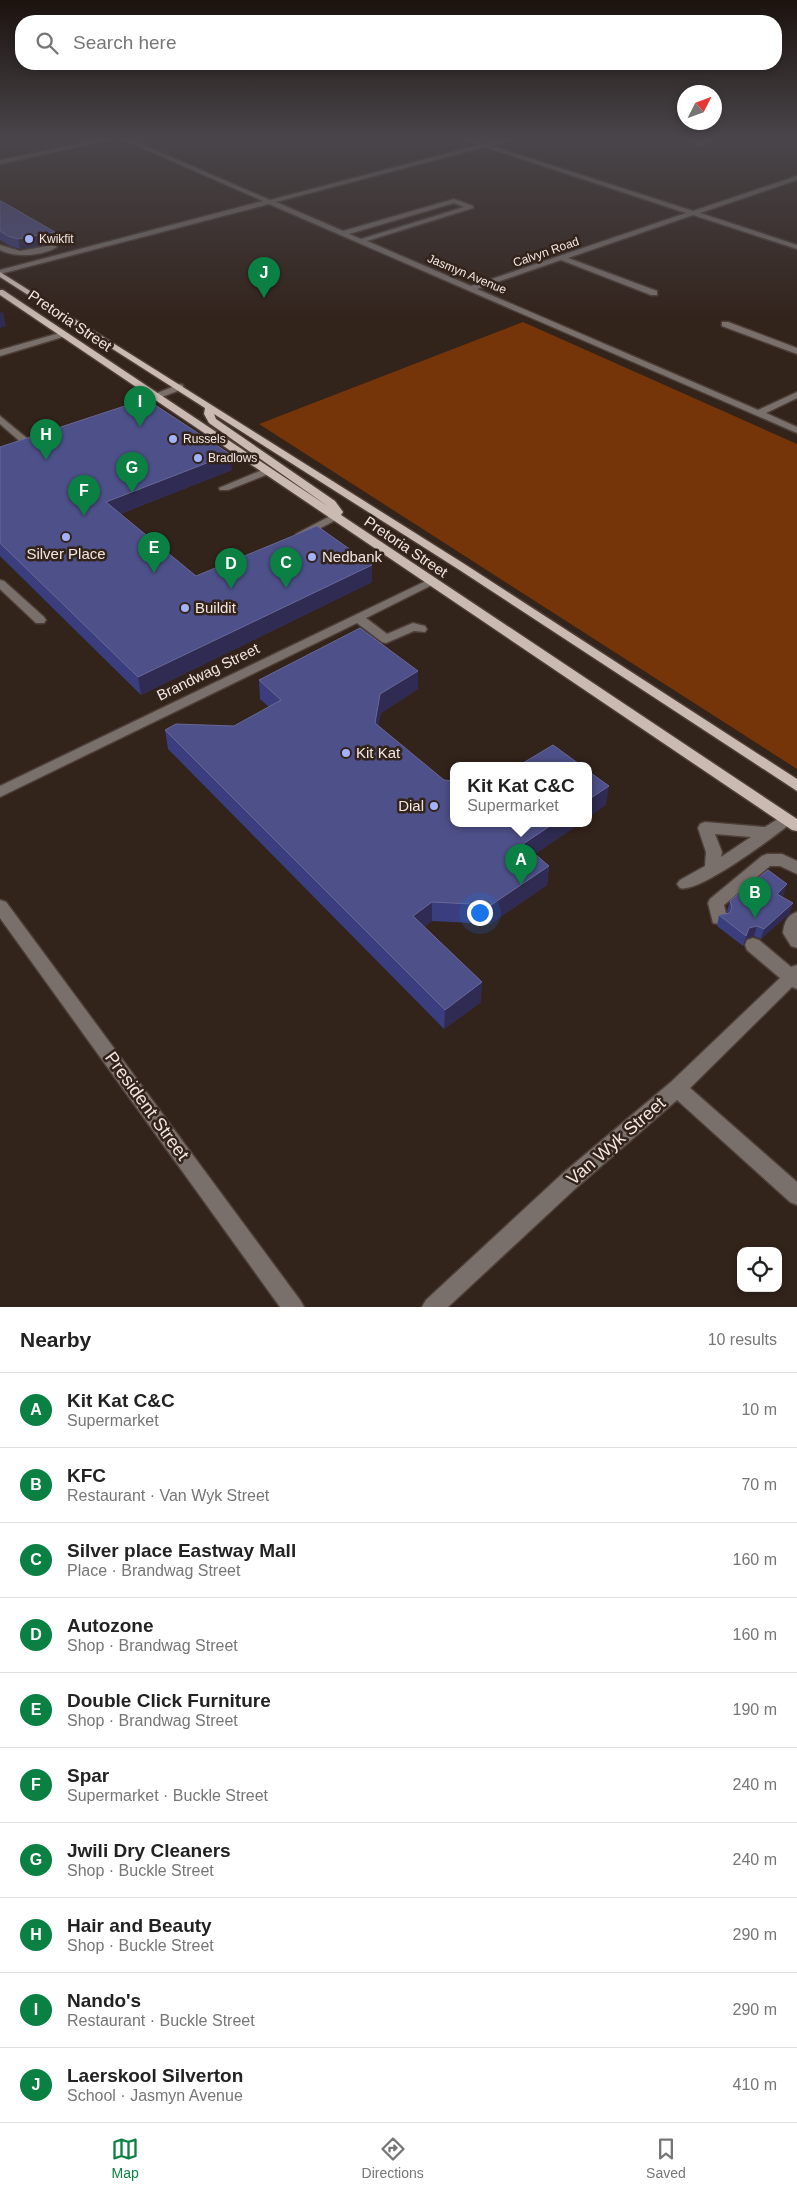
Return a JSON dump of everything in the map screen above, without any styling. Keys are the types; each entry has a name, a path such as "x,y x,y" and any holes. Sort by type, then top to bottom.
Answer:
{"main road":[{"name":"Pretoria Street","path":"0,273 210,406 797,786"},
{"name":"Pretoria Street","path":"0,292 430,582 791,822"},
{"path":"210,406 209,414 212,421 331,502 338,512 334,517"}],"street":[{"path":"0,273 274,201"},
{"path":"655,201 797,247"},
{"name":"Calvyn Road","path":"472,288 731,201"},
{"name":"Jasmyn Avenue","path":"270,202 797,430"},
{"path":"344,233 454,202 471,207 361,241"},
{"path":"0,247 12,254 21,254 53,247"},
{"path":"562,258 654,293"},
{"path":"725,324 797,351"},
{"path":"0,353 63,334"},
{"path":"118,410 180,387"},
{"path":"759,414 797,395"},
{"path":"0,419 26,442"},
{"path":"224,488 267,471"},
{"path":"295,537 334,517"},
{"name":"Brandwag Street","path":"0,792 430,582"},
{"path":"1,586 40,620"},
{"path":"357,616 386,639 414,627 421,628"},
{"path":"685,884 712,870 768,834 791,822"},
{"path":"712,870 714,852 705,828 768,834"},
{"path":"719,918 716,903 767,860 782,860 797,868"},
{"name":"President Street","path":"0,906 294,1307"},
{"path":"797,918 791,929 791,933 797,941"},
{"path":"753,945 795,977"},
{"name":"Van Wyk Street","path":"433,1307 569,1181 677,1088 795,977"},
{"path":"677,1088 797,1195"}],"shaded area":[{"path":"523,322 797,444 797,769 259,424"}],"building":[{"path":"0,201 55,232 18,239 8,236 0,231"},
{"name":"Silver Place","path":"146,399 230,454 106,502 196,576 317,526 372,565 138,677 0,543 0,447"},
{"path":"360,628 418,671 380,694 375,723 444,780 450,781 450,827 548,827 523,844 549,866 491,905 432,902 413,916 482,982 445,1010 165,730 176,724 234,726 281,700 259,680"},
{"path":"553,745 576,762 525,762"},
{"path":"592,774 609,786 592,797"},
{"path":"768,870 787,884 777,894 793,903 764,929 757,926 749,928 746,936 719,915 730,913 732,907 730,901"}],"place":[{"name":"Kwikfit","path":"29,239"},
{"name":"Laerskool Silverton","path":"264,298"},
{"name":"Nando's","path":"140,427"},
{"name":"Russels","path":"173,439"},
{"name":"Bradlows","path":"198,458"},
{"name":"Hair and Beauty","path":"46,460"},
{"name":"Jwili Dry Cleaners","path":"132,493"},
{"name":"Spar","path":"84,516"},
{"name":"Silver Place","path":"66,537"},
{"name":"Nedbank","path":"312,557"},
{"name":"Double Click Furniture","path":"154,573"},
{"name":"Silver place Eastway Mall","path":"286,588"},
{"name":"Autozone","path":"231,589"},
{"name":"Buildit","path":"185,608"},
{"name":"Kit Kat","path":"346,753"},
{"name":"Dial","path":"434,806"},
{"name":"Kit Kat C&C","path":"521,885"},
{"name":"KFC","path":"755,918"}]}
